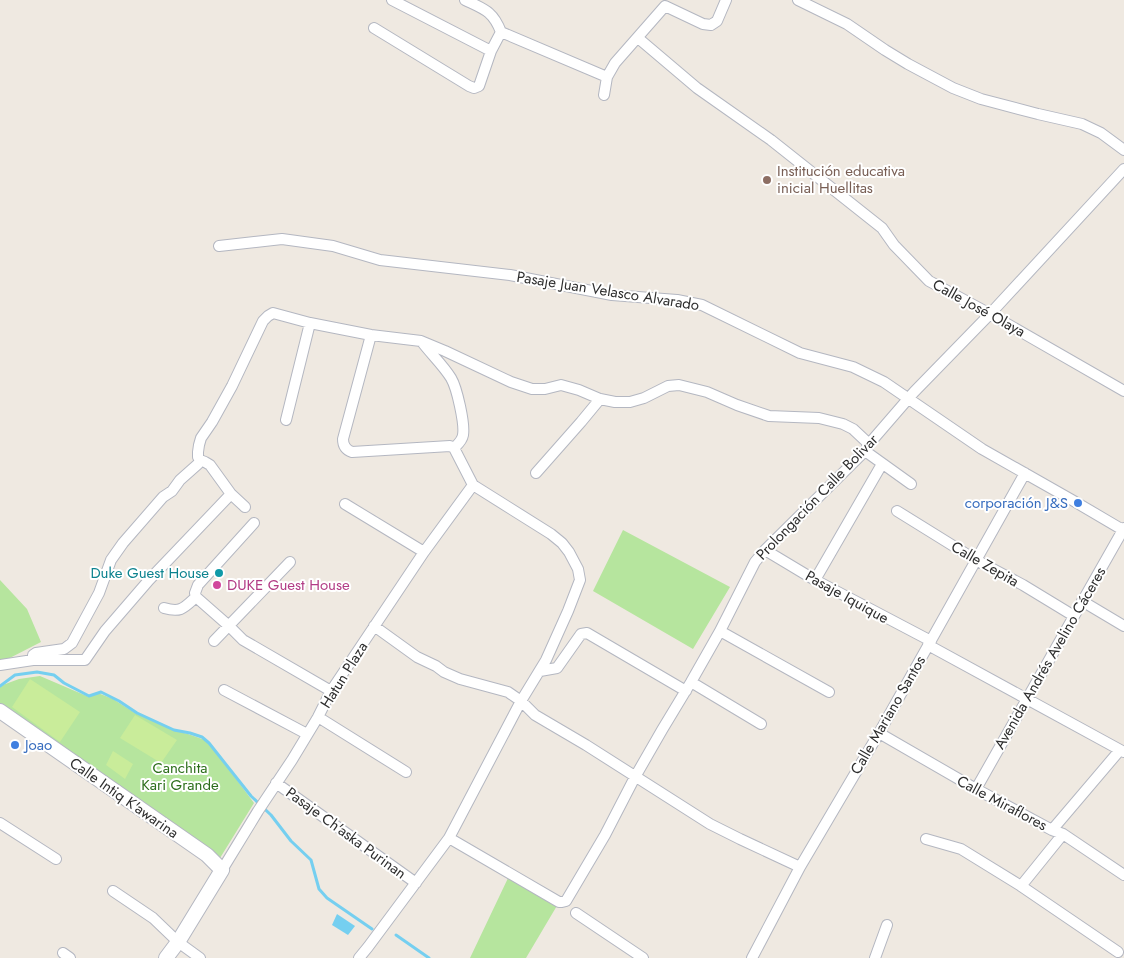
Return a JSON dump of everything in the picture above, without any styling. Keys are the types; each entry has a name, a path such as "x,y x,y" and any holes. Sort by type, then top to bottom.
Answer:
{"street":[{"path":"392,0 491,51"},
{"path":"465,0 488,11 497,21 501,32 607,77"},
{"path":"604,95 607,77 615,63 638,38 662,3 703,24 711,25 716,21 726,0"},
{"path":"798,0 847,24 908,64 953,88 981,99 1082,124 1101,133 1124,150"},
{"path":"374,28 474,88 479,86 491,51 501,32"},
{"name":"Calle José Olaya","path":"638,38 697,88 771,140 882,228 894,245 929,281 1124,391"},
{"name":"Prolongación Calle Bolivar","path":"449,838 558,902 566,901 605,835 635,776 720,631 754,562 867,447 914,392 990,314 1124,169"},
{"name":"Pasaje Juan Velasco Alvarado","path":"219,246 282,239 333,246 380,260 510,275 612,295 677,300 702,305 800,353 853,367 884,382 982,449 1123,529"},
{"path":"245,507 232,494 210,465 200,460 198,457 199,445 201,438 232,386 263,321 273,313 310,323 371,335 421,341 521,386 539,389 561,385 600,399 630,402 644,398 668,386 679,385 707,392 737,406 769,416 819,418 843,424 853,429 882,464 911,484"},
{"path":"286,420 310,323"},
{"path":"359,958 449,838 521,701 540,671 580,580 578,569 562,543 473,485 454,448 450,446 352,452 345,447 343,439 371,335"},
{"path":"421,341 452,380 458,397 463,436 454,448"},
{"path":"536,473 600,399"},
{"path":"33,660 33,655 36,653 64,649 72,643 99,592 111,560 123,543 163,497 172,491 200,460"},
{"path":"815,580 882,464"},
{"name":"Calle Mariano Santos","path":"752,958 800,867 879,733 1025,473"},
{"name":"Hatun Plaza","path":"222,870 292,760 331,691 424,552 473,485"},
{"path":"0,665 33,660 85,660 105,631 149,580 232,494"},
{"path":"345,504 424,552"},
{"name":"Calle Zepita","path":"897,511 976,560 1023,585 1074,616"},
{"path":"164,608 173,611 182,609 196,595 198,585 254,523"},
{"name":"Avenida Andrés Avelino Cáceres","path":"976,789 1123,529"},
{"name":"Pasaje Iquique","path":"765,550 1026,699 1122,751"},
{"path":"214,641 290,562"},
{"path":"196,595 243,640 331,691"},
{"path":"1082,601 1124,626"},
{"path":"374,626 417,657 444,672 460,679 508,692 521,701 534,715 586,744 710,824 800,867"},
{"path":"720,631 829,692"},
{"path":"540,671 557,668 581,634 587,632 761,724"},
{"path":"224,690 307,734"},
{"name":"Calle Intiq K'awarina","path":"0,711 207,855 222,870"},
{"path":"318,717 406,772"},
{"name":"Calle Miraflores","path":"879,733 976,789 1052,830 1063,834 1124,875"},
{"path":"1052,830 1122,751"},
{"name":"Pasaje Ch'aska Purinan","path":"276,783 416,883"},
{"path":"0,823 56,859"},
{"path":"1021,886 1063,834"},
{"path":"926,839 961,849 1021,886 1118,952"},
{"path":"166,958 178,942 222,870"},
{"path":"113,891 153,918 178,942 200,958"},
{"path":"576,913 643,958"},
{"path":"875,958 887,925"},
{"path":"364,958 368,947"}],"green space":[{"path":"623,530 730,587 693,649 593,591"},
{"path":"0,580 27,609 41,642 0,663"},
{"name":"Canchita Kari Grande","path":"40,676 89,697 98,693 113,699 135,713 173,730 205,740 213,748 254,803 220,858 0,704 0,686 19,679"},
{"path":"30,679 80,712 60,742 12,707"},
{"path":"135,715 177,740 161,763 120,738"},
{"path":"113,751 133,764 125,779 106,765"},
{"path":"509,876 558,904 526,958 470,958"}],"water":[{"path":"337,914 355,926 348,935 332,925"}],"waterway":[{"path":"0,686 15,675 37,672 54,675 64,683 89,696 101,692 137,713 174,730 202,737 209,743 251,796 271,815 291,841 311,860 319,889 327,898 372,929"},
{"path":"396,935 429,958"}],"place":[{"name":"Institución educativa inicial Huellitas","path":"767,180"},
{"name":"corporación J&S","path":"1078,503"},
{"name":"Duke Guest House","path":"219,573"},
{"name":"DUKE Guest House","path":"217,585"},
{"name":"Joao","path":"15,745"}]}
